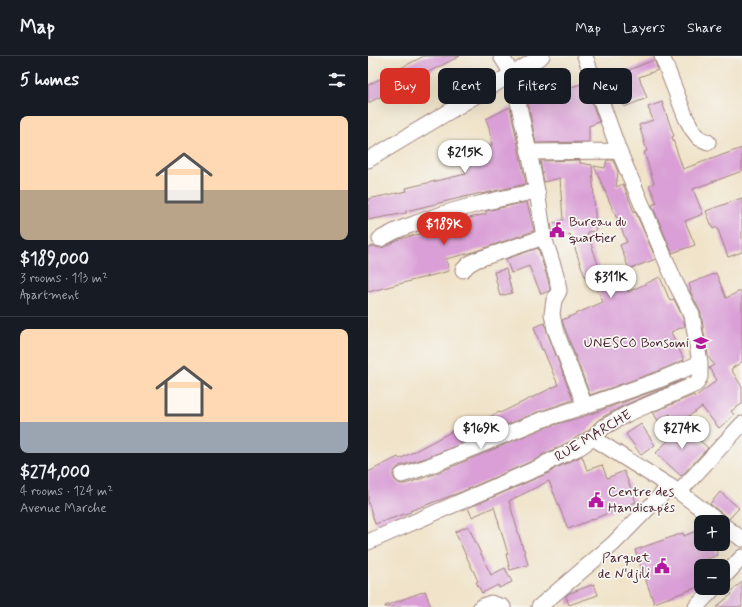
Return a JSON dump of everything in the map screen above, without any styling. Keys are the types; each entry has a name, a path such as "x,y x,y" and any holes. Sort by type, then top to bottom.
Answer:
{"street":[{"path":"501,56 508,68"},
{"path":"522,68 542,56"},
{"name":"RUE MARCHE","path":"368,542 546,464 580,447 593,438 604,427 627,414 696,384 700,377 700,363 692,315 676,284 619,151 585,56"},
{"path":"662,56 689,123 699,138 708,142"},
{"path":"368,160 504,79"},
{"path":"519,104 529,152 544,237 557,278 559,291 554,300 552,314 555,329 585,406"},
{"path":"529,152 619,151"},
{"path":"380,239 409,225 433,217 476,204 536,191"},
{"path":"464,270 469,264 476,260 544,237"},
{"path":"402,475 429,466 541,420 659,380 700,363"},
{"path":"539,607 675,489 742,424"},
{"path":"593,438 675,489 710,515"},
{"path":"730,530 742,539"},
{"path":"730,570 742,557"},
{"path":"696,607 707,595"},
{"path":"480,607 491,603 503,607"}],"building":[{"path":"424,56 460,56 430,71 430,68 401,68"},
{"path":"654,60 658,70 639,77 647,98 632,104 632,69"},
{"path":"380,79 380,97 368,103 368,85"},
{"path":"579,85 579,104 593,104 599,122 589,126 589,142 536,143 528,104 571,104 571,87"},
{"path":"662,102 674,136 672,137 683,169 742,148 742,171 693,189 703,214 685,221 695,245 672,253 652,205 657,203 649,185 654,183 644,152 647,151 639,125 653,120 648,107"},
{"path":"623,104 632,104 624,107"},
{"path":"510,107 526,184 406,211 406,213 368,220 368,199 407,191 406,188 466,174 460,153 492,145 486,119"},
{"path":"580,160 580,163 592,165 596,231 587,232 602,276 619,267 628,292 660,277 670,301 674,299 685,326 671,332 684,360 656,372 590,395 562,320 603,302 592,278 586,280 570,234 554,238 551,224 563,220 560,178 544,182 540,161"},
{"path":"607,160 613,160 618,172 616,187 623,184 634,212 635,211 656,259 629,269 620,245 627,242 594,166 605,168"},
{"path":"742,198 742,252 728,257 717,227 713,229 706,211"},
{"path":"527,202 534,231 470,253 446,259 449,271 368,292 368,247 384,247 399,239 449,227 448,223 486,214 486,211"},
{"path":"538,248 550,289 549,291 541,294 529,266 511,273 506,259"},
{"path":"506,269 512,293 500,296 494,272"},
{"path":"716,273 726,298 742,290 742,362 731,369 742,387 742,404 731,411 734,415 719,428 702,407 677,424 670,414 658,421 653,412 694,395 695,397 717,380 709,368 714,365 708,356 701,313 690,291 689,284"},
{"path":"545,323 573,400 538,412 426,458 399,466 393,473 393,477 396,481 400,484 405,484 432,475 544,428 588,415 685,379 608,414 598,420 587,431 575,439 542,455 539,458 461,492 410,511 411,512 375,524 368,501 368,472 398,457 400,459 464,425 466,429 558,385 543,349 542,350 534,327"},
{"path":"641,424 655,445 641,455 626,434"},
{"name":"Centre des Handicapés","path":"683,425 708,448 681,476 656,453"},
{"path":"582,456 587,470 602,465 607,478 624,471 636,502 568,529 549,481 509,501 528,565 510,570 506,554 508,554 494,507 472,517 468,508 551,472 554,469"},
{"path":"720,492 739,508 730,518 730,515 724,515 710,504"},
{"path":"468,526 491,575 505,568 512,582 499,588 498,585 482,593 455,532"},
{"path":"694,532 694,551 717,551 718,555 707,559 694,559 694,589 654,603 635,550 683,533 684,536"},
{"path":"742,582 742,607 716,607 732,594 730,592"},
{"path":"594,584 598,595 569,605 566,596"},
{"path":"425,591 431,607 385,607 385,606"}],"place":[{"name":"Bureau du quartier","path":"557,230"},
{"name":"UNESCO Bonsomi","path":"701,343"},
{"name":"Centre des Handicapés","path":"596,500"},
{"name":"Parquet de N'djili","path":"662,566"}]}
